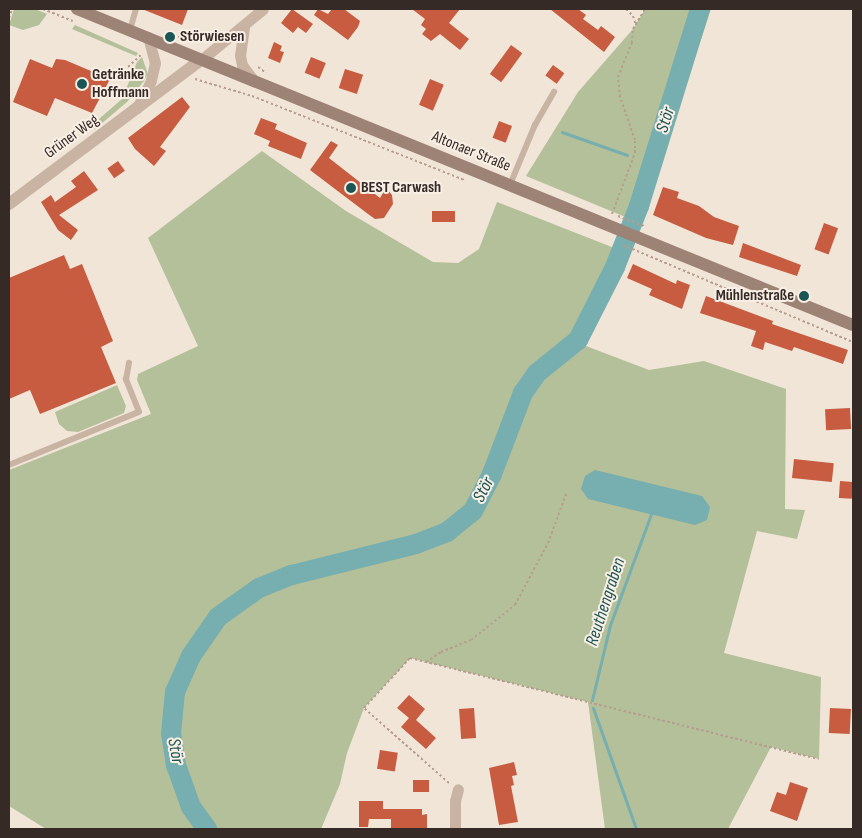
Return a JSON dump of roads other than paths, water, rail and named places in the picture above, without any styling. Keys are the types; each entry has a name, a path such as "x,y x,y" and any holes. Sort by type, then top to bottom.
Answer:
{"main road":[{"name":"Altonaer Straße","path":"77,9 853,325"}],"street":[{"path":"201,60 244,27 263,9"},
{"path":"244,27 240,55 242,65 254,81"},
{"path":"136,110 151,80 156,63 148,38"},
{"name":"Grüner Weg","path":"9,204 201,60"},
{"path":"456,829 455,801 458,789"}],"lane":[{"path":"130,30 136,9"},
{"path":"510,185 535,125 554,92"},
{"path":"9,465 139,412 126,380 129,363"}],"water":[{"path":"595,470 702,496 710,507 707,520 695,525 588,499 581,489 585,476"}],"waterway":[{"name":"Stör","path":"207,829 191,807 176,765 171,734 175,692 191,656 218,617 259,588 292,575 416,544 447,532 473,511 492,474 523,393 537,373 578,340 615,267 639,206 700,9"},
{"path":"562,132 627,155"},
{"name":"Reuthengraben","path":"592,700 610,625 651,514"},
{"name":"Reuthengraben","path":"593,708 636,829"}],"place":[{"name":"Störwiesen","path":"170,37"},
{"name":"Getränke Hoffmann","path":"82,84"},
{"name":"BEST Carwash","path":"351,188"},
{"name":"Mühlenstraße","path":"804,296"}]}
